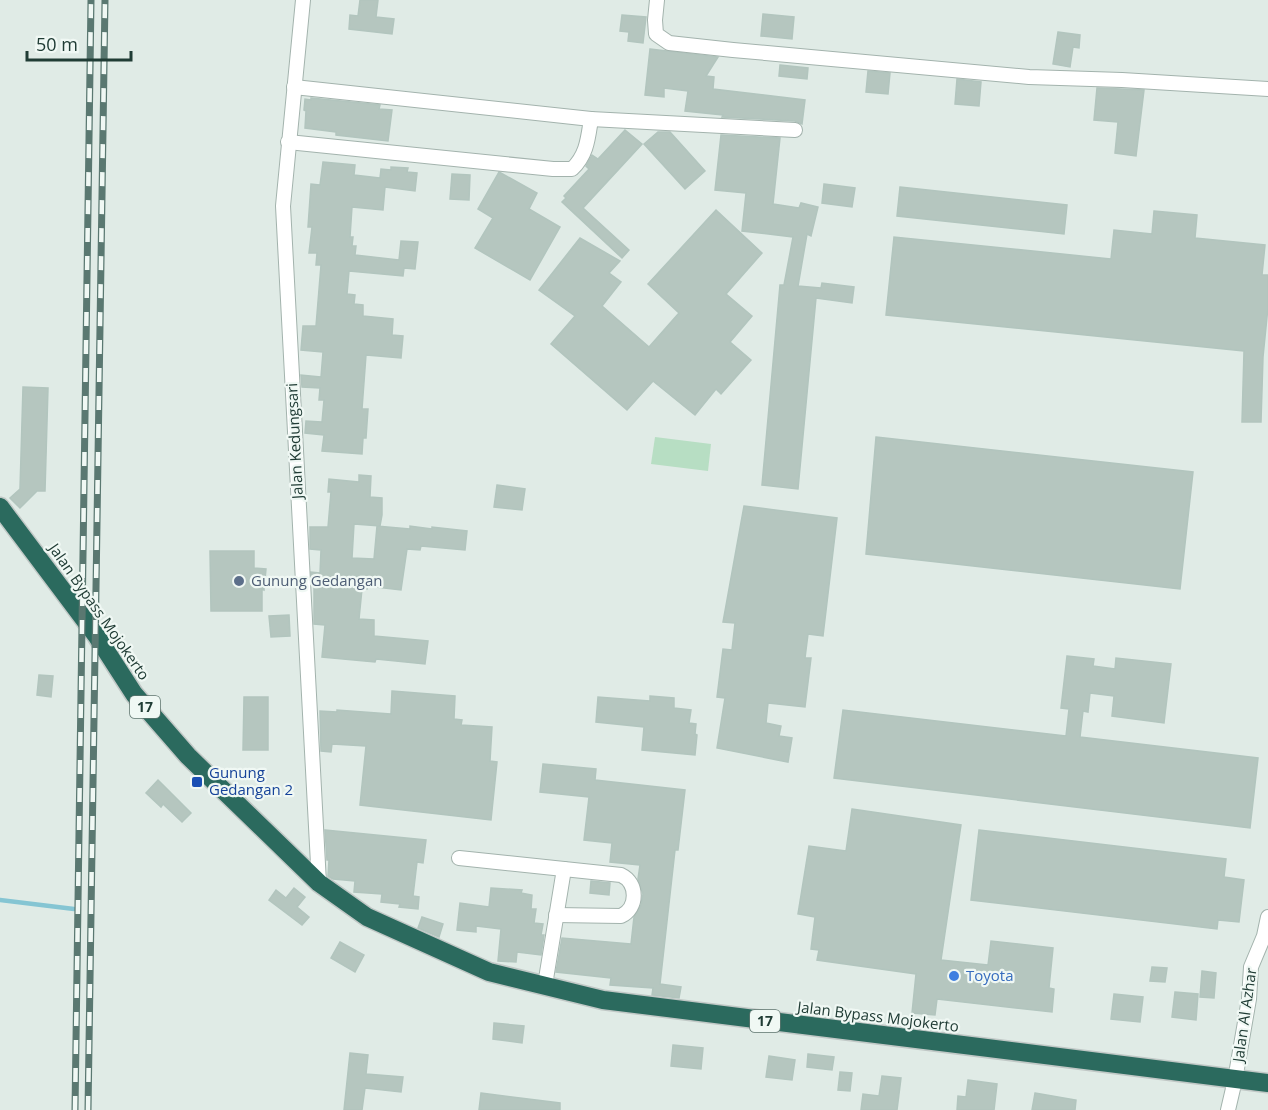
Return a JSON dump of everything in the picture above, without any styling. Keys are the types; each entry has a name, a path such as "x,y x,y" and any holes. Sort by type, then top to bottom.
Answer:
{"highway":[{"name":"Jalan Bypass Mojokerto","path":"0,507 96,635 134,694 188,756 319,883 367,917 489,972 603,1000 1268,1083"}],"street":[{"name":"Jalan Kedungsari","path":"303,0 288,142 284,221 319,883"},
{"path":"657,0 654,20 656,34 669,43 1029,77 1268,89"},
{"path":"294,87 591,119 795,129"},
{"path":"288,142 572,169 580,162 585,152 591,119"},
{"path":"459,858 621,875 632,886 633,901 629,910 621,916 556,915"},
{"path":"544,985 564,869"},
{"name":"Jalan Al Azhar","path":"1228,1110 1249,999 1251,967 1264,936 1268,917"}],"green space":[{"path":"655,437 711,444 708,471 651,464"}],"building":[{"path":"360,0 378,0 376,17 394,19 392,34 349,29 350,15 358,16"},
{"path":"763,14 794,17 792,39 761,36"},
{"path":"622,15 646,17 643,43 628,41 629,32 620,31"},
{"path":"1058,32 1080,35 1079,48 1073,47 1070,67 1053,64"},
{"path":"650,49 718,57 706,76 714,77 713,89 805,100 802,124 795,121 722,117 723,115 685,111 688,91 664,88 664,97 645,95"},
{"path":"780,65 808,68 807,79 779,76"},
{"path":"868,71 890,73 888,94 866,92"},
{"path":"957,79 981,82 979,106 955,104"},
{"path":"1097,88 1144,90 1136,156 1115,153 1118,122 1094,120"},
{"path":"311,98 380,105 379,109 392,110 388,141 336,135 336,132 305,128 305,99 311,100"},
{"path":"625,130 642,144 583,208 629,250 622,258 562,202 566,198 564,196 589,169 586,166 592,155 598,159"},
{"path":"658,132 670,132 705,171 685,189 644,144"},
{"path":"721,135 780,138 773,204 799,208 801,203 818,207 811,236 807,234 798,286 821,288 822,283 854,287 852,303 816,298 798,489 762,485 780,285 784,285 793,237 742,231 746,193 715,190"},
{"path":"323,162 355,165 354,175 380,178 381,169 391,170 391,167 408,168 407,172 417,173 415,191 385,187 383,210 352,207 350,237 353,237 352,246 356,246 355,255 399,260 401,241 418,242 415,269 404,268 403,276 349,271 347,294 355,295 354,304 363,305 363,316 393,319 392,335 403,336 401,358 366,355 362,409 368,409 366,438 363,438 362,454 322,451 324,435 305,433 306,421 322,422 324,400 319,400 320,388 302,387 301,375 321,377 323,352 301,350 303,326 316,326 321,265 316,265 317,253 309,253 312,227 308,227 311,184 320,185"},
{"path":"499,172 537,193 529,209 560,227 530,280 475,248 493,218 478,209"},
{"path":"452,174 470,175 469,200 450,199"},
{"path":"824,184 855,188 852,207 822,203"},
{"path":"900,187 1067,205 1064,234 897,216"},
{"path":"716,210 762,253 726,294 752,316 730,342 751,360 721,394 716,389 695,415 653,381 627,410 551,344 575,316 539,290 580,238 620,261 609,273 621,282 602,306 649,347 679,313 648,284"},
{"path":"1154,211 1197,215 1195,238 1265,245 1262,275 1268,275 1268,307 1263,357 1261,422 1242,422 1244,351 886,315 894,237 1111,259 1114,230 1152,234"},
{"path":"23,387 48,388 45,491 37,491 20,508 10,498 20,489"},
{"path":"876,437 1193,472 1180,589 866,554"},
{"path":"359,475 371,476 370,497 382,498 382,515 380,526 354,524 352,558 374,559 377,526 410,529 410,526 432,529 432,527 467,531 465,550 421,546 420,550 407,549 401,590 367,586 367,589 362,589 359,619 374,620 374,636 428,641 425,664 322,657 325,625 314,624 314,584 312,584 311,572 320,573 321,550 310,549 310,527 328,527 331,492 328,492 329,479 359,482"},
{"path":"497,485 525,489 522,510 494,507"},
{"path":"744,506 837,518 823,636 808,634 805,658 811,658 805,707 768,703 766,723 781,726 779,736 792,738 788,762 717,748 725,698 717,697 723,649 732,650 735,623 723,622"},
{"path":"210,551 254,551 254,568 266,569 264,590 262,589 262,611 211,611"},
{"path":"289,615 290,636 271,637 269,616"},
{"path":"1067,656 1094,659 1093,666 1115,669 1116,658 1171,664 1164,723 1112,716 1114,696 1090,693 1088,712 1083,711 1080,737 1258,758 1250,828 834,778 843,710 1066,736 1069,709 1061,708"},
{"path":"39,675 53,676 51,697 37,695"},
{"path":"392,691 455,696 454,719 462,720 461,725 492,727 490,761 497,762 491,820 360,805 366,746 332,744 331,752 321,751 320,711 391,714"},
{"path":"650,696 674,698 674,708 691,710 689,723 696,724 695,734 697,735 695,755 642,750 644,727 596,722 598,697 650,701"},
{"path":"244,697 268,697 268,750 243,750"},
{"path":"543,764 596,769 595,780 685,790 678,850 675,850 660,984 681,987 679,998 652,995 653,988 610,985 611,978 556,972 562,938 631,944 634,917 641,905 643,894 638,879 640,865 610,862 612,843 584,840 589,797 540,792"},
{"path":"158,780 191,813 182,822 163,804 161,807 146,793"},
{"path":"852,809 961,825 941,960 988,965 991,941 1053,948 1049,988 1054,989 1052,1012 937,999 935,1015 912,1013 916,974 817,960 819,950 811,949 815,917 798,914 809,846 846,851"},
{"path":"325,830 426,840 423,863 417,862 413,896 419,897 418,909 381,902 382,894 354,892 355,881 333,879 328,876 329,860 327,860"},
{"path":"979,830 1226,859 1224,877 1244,880 1239,922 1218,920 1217,929 971,900"},
{"path":"591,881 610,883 609,895 590,893"},
{"path":"294,888 305,897 297,907 309,917 302,925 269,900 276,890 286,898"},
{"path":"491,888 522,890 521,893 532,895 531,909 536,909 534,923 543,924 541,955 517,952 516,962 498,961 501,929 476,926 476,932 457,930 460,903 489,907"},
{"path":"422,917 443,924 439,937 418,928"},
{"path":"340,942 364,955 355,972 331,958"},
{"path":"1152,967 1167,968 1165,982 1150,981"},
{"path":"1202,971 1216,973 1214,998 1200,997"},
{"path":"1175,992 1198,994 1196,1020 1172,1017"},
{"path":"1114,994 1143,997 1140,1022 1111,1019"},
{"path":"494,1023 524,1026 522,1043 493,1039"},
{"path":"673,1045 703,1048 701,1069 671,1066"},
{"path":"350,1053 368,1055 366,1074 403,1077 401,1092 365,1088 362,1110 344,1110"},
{"path":"808,1054 834,1057 832,1070 807,1067"},
{"path":"769,1056 795,1060 792,1080 766,1077"},
{"path":"840,1072 852,1073 850,1091 838,1090"},
{"path":"882,1076 901,1078 897,1110 861,1110 863,1094 879,1096"},
{"path":"968,1080 997,1084 994,1110 957,1110 958,1096 966,1097"},
{"path":"481,1093 560,1103 560,1110 479,1110"},
{"path":"1035,1093 1076,1100 1075,1110 1032,1110"}],"waterway":[{"path":"0,900 74,909"}],"railway":[{"path":"75,1110 91,0"},
{"path":"88,1110 105,0"}],"place":[{"name":"Gunung Gedangan","path":"239,581"},
{"name":"Gunung Gedangan 2","path":"197,782"},
{"name":"Toyota","path":"954,976"}]}
